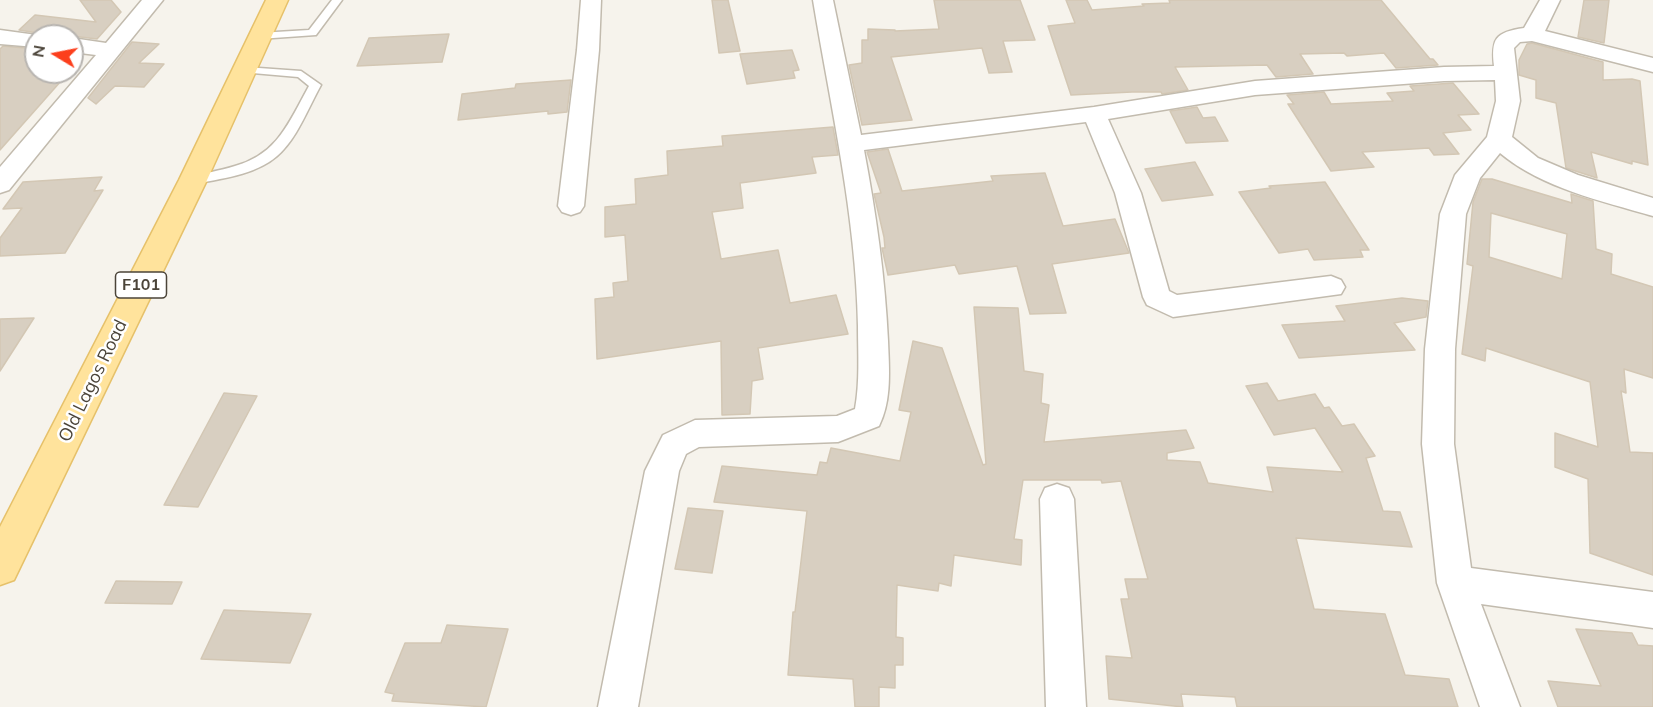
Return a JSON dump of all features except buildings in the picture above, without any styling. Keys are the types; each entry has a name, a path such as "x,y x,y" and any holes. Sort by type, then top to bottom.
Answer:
{"main road":[{"name":"Old Lagos Road","path":"0,567 193,180 277,0"}],"street":[{"path":"0,184 153,0"},
{"path":"571,206 588,50 591,0"},
{"path":"618,707 662,471 674,445 695,434 838,429 868,417 874,398 873,296 854,159 849,144 823,0"},
{"path":"1532,33 1550,0"},
{"path":"1500,707 1455,583 1438,444 1440,349 1453,214 1468,175 1499,139 1508,101 1503,46 1514,36 1532,33 1653,65"},
{"path":"0,37 24,39"},
{"path":"84,46 112,50"},
{"path":"849,144 1094,114 1255,88 1444,74 1505,73"},
{"path":"1094,114 1128,193 1157,297 1173,306 1331,287"},
{"path":"1499,139 1529,164 1569,181 1653,207"},
{"path":"1057,499 1066,707"},
{"path":"1455,583 1653,610"}],"lane":[{"path":"259,36 312,33 337,0"},
{"path":"193,180 236,171 273,153 315,85 301,74 245,70"}]}
